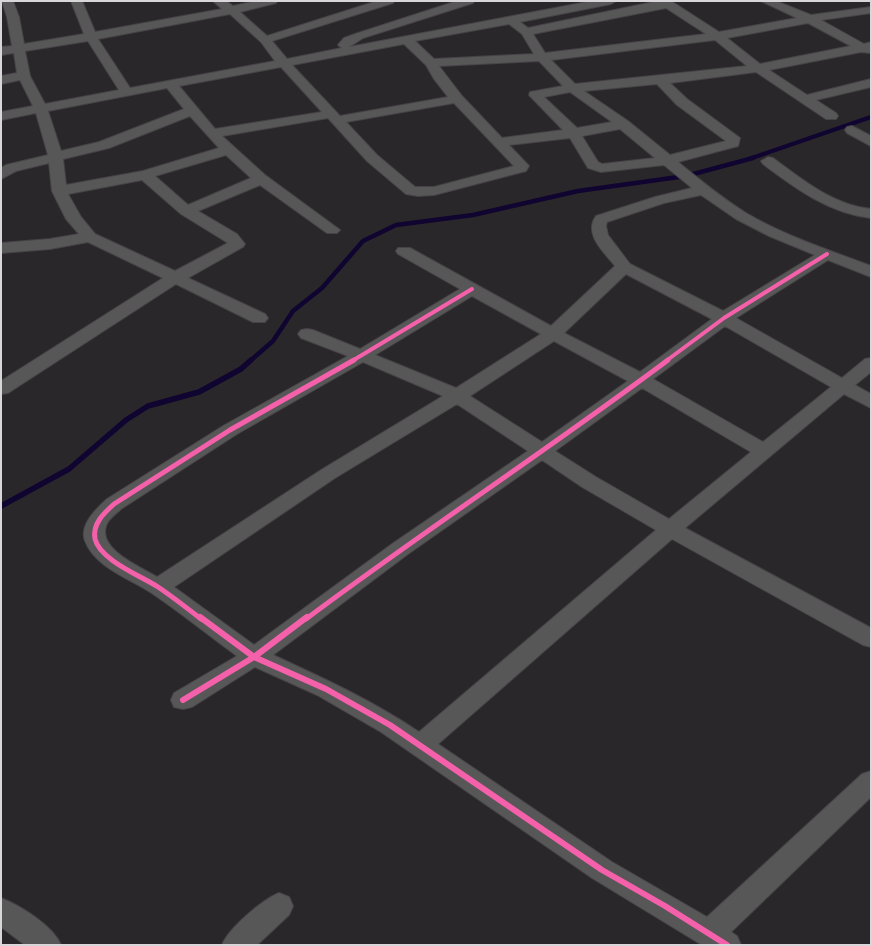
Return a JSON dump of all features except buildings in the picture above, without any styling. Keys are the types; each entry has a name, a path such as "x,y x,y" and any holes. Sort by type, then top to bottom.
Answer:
{"street":[{"path":"7,1 8,30 18,48 24,76 41,108 56,158 59,191 74,219 90,237 173,279 259,318"},
{"path":"76,1 92,37 126,91"},
{"path":"218,1 233,11 265,40 372,158 411,191 434,191 521,168 522,166 500,142 457,99 438,76 431,63 407,40"},
{"path":"1,50 92,37 233,11 272,1"},
{"path":"265,40 389,1"},
{"path":"339,52 348,41 359,36 469,1"},
{"path":"1,116 610,1"},
{"path":"766,1 812,20 868,49"},
{"path":"838,1 848,12"},
{"path":"526,32 665,2 717,36 758,68 831,116"},
{"path":"431,63 542,57 717,36 848,12 871,10"},
{"path":"510,19 526,32 555,73 572,88 623,124 665,161 703,190 758,225 871,272"},
{"path":"660,80 682,102 734,140 730,144 665,161 601,168 593,165 574,133 535,95 572,88 758,68 868,49"},
{"path":"1,80 24,76"},
{"path":"805,99 871,82"},
{"path":"170,84 213,134 261,179 332,230"},
{"path":"213,134 457,99"},
{"path":"4,171 104,146 192,111"},
{"path":"500,142 574,133 623,124"},
{"path":"852,130 871,142"},
{"path":"59,191 145,175 229,150"},
{"path":"768,161 800,184 832,202 857,212 871,214"},
{"path":"1,389 173,279 237,244 232,237 186,211 145,175"},
{"path":"186,211 261,179"},
{"path":"703,190 660,200 601,220 598,226 600,235 624,267 724,318 871,402"},
{"path":"1,248 50,244 90,237"},
{"path":"404,251 640,380 764,451"},
{"path":"182,700 254,657 400,549 543,450 724,318 828,254"},
{"path":"158,587 328,474 457,396 553,334 624,267"},
{"path":"472,289 361,356 230,430 114,504 102,516 95,527 95,540 102,551 115,562 158,587 254,657 326,689 383,721 602,870 719,939 871,781"},
{"path":"307,334 436,385 457,396 543,450 589,482 670,529 871,639"},
{"path":"419,746 670,529 871,362"},
{"path":"236,945 279,906"},
{"path":"1,911 22,924 48,945"}],"waterway":[{"path":"749,159 871,117"},
{"path":"250,361 273,341 293,311 322,288 363,241 396,225 473,215 578,191 686,176 753,158"},
{"path":"1,506 69,469 126,420 148,406 199,392 241,369 251,360"}],"cycle path":[{"path":"183,700 254,657 400,549 587,420 724,318 827,254"},
{"path":"472,289 361,356 230,430 114,504 102,515 95,527 95,540 102,551 115,562 158,587 254,657 326,689 390,725 602,870 665,906 727,945"}]}
